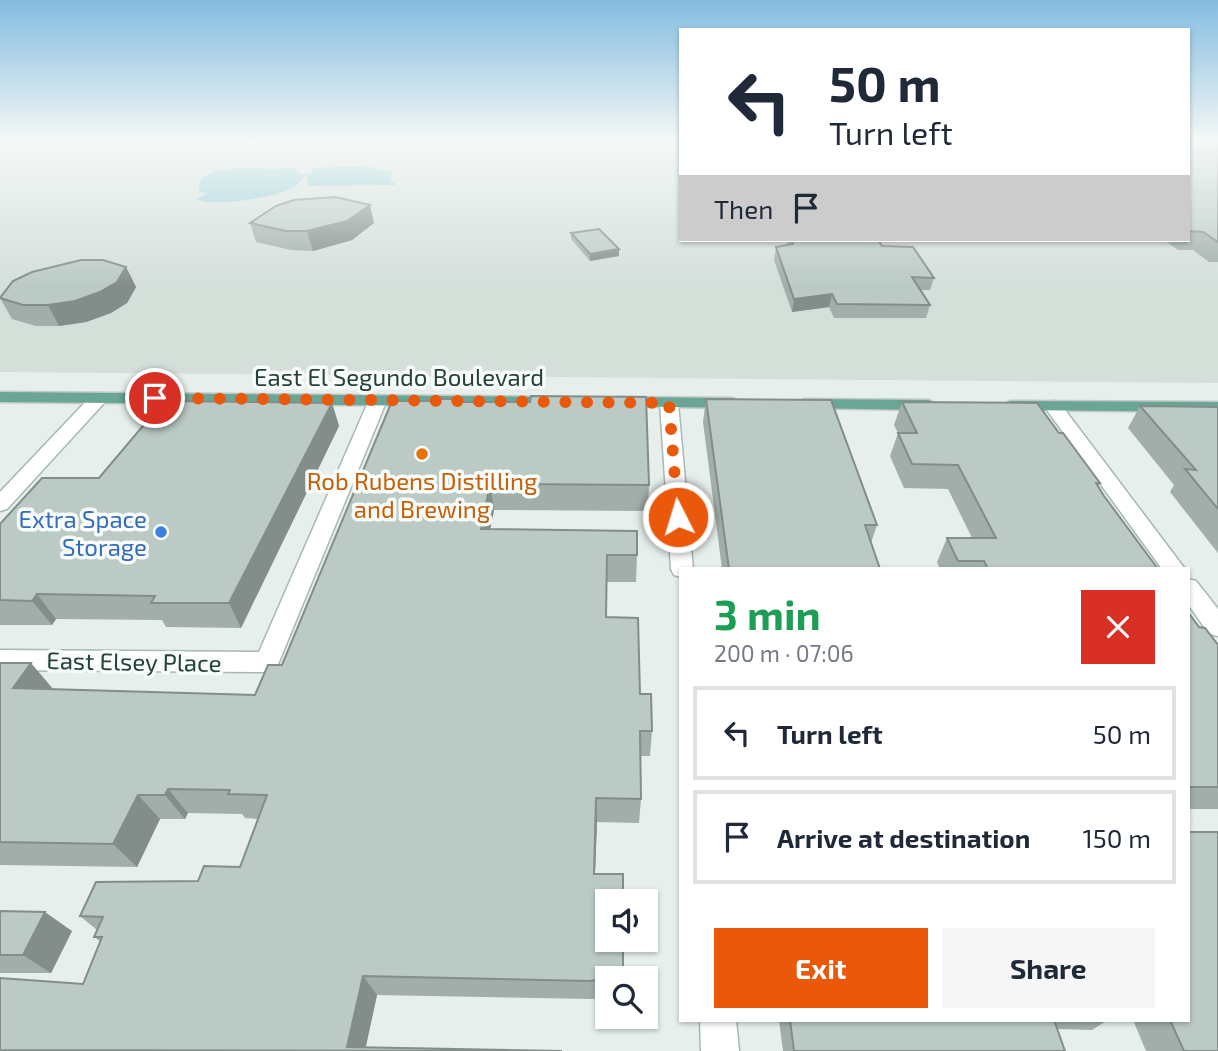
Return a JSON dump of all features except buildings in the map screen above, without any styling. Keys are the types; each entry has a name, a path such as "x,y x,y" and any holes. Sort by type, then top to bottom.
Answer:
{"main road":[{"name":"East El Segundo Boulevard","path":"0,397 569,402"},
{"path":"597,402 751,404"},
{"path":"792,404 943,405"},
{"path":"998,406 1218,407"}],"street":[{"path":"0,504 99,398"},
{"name":"East Elsey Place","path":"0,660 267,662 378,400"},
{"path":"669,403 682,567"},
{"path":"1053,406 1173,567"},
{"path":"1190,590 1218,627"},
{"path":"718,1022 720,1051"}],"shaded area":[{"path":"0,189 679,189 679,242 1190,242 1190,233 1203,189 1218,189 1218,383 0,372"}],"water":[{"path":"199,189 290,189 261,198 230,202 196,199 208,193 199,192"}],"place":[{"name":"Rob Rubens Distilling and Brewing","path":"422,454"},
{"name":"Extra Space Storage","path":"161,532"}],"route":[{"path":"155,398 669,403 678,517"}]}
